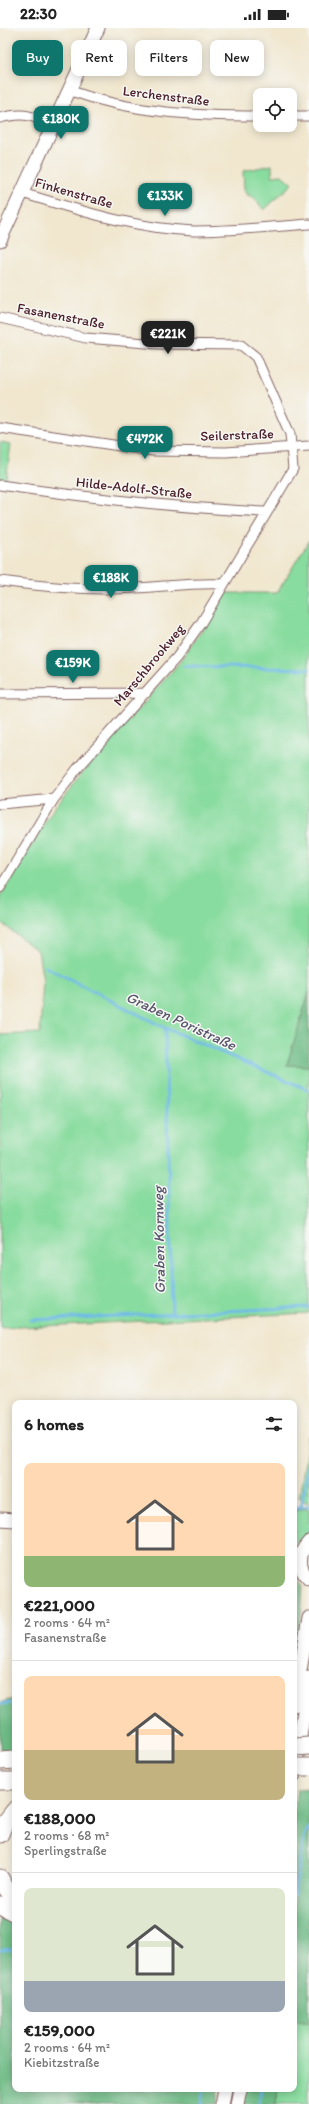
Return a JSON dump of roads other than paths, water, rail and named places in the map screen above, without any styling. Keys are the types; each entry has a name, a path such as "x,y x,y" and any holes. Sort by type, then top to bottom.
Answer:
{"highway":[{"path":"297,1747 309,1746"},
{"path":"0,1761 12,1760"},
{"path":"297,1767 309,1767"},
{"path":"0,1781 12,1781"},
{"path":"0,1834 4,1824 12,1814"},
{"path":"0,1878 6,1889 12,1895"},
{"path":"0,1905 12,1911"}],"street":[{"path":"0,240 71,91 98,28"},
{"name":"Lerchenstraße","path":"71,91 105,102 159,112 253,116"},
{"path":"0,118 19,114 33,116 54,126"},
{"path":"297,116 309,116"},
{"name":"Finkenstraße","path":"22,193 122,221 168,229 194,231 309,224"},
{"name":"Fasanenstraße","path":"0,318 86,338 158,344 241,345 256,357 290,434 292,447"},
{"name":"Seilerstraße","path":"0,428 153,450 226,452 309,446"},
{"name":"Marschbrookweg","path":"0,888 54,799 77,769 177,657 197,629 292,468 292,447"},
{"name":"Hilde-Adolf-Straße","path":"0,485 109,500 186,508 266,512"},
{"path":"0,581 57,589 134,588 200,583 224,584"},
{"path":"0,694 146,693"},
{"path":"0,804 54,799"},
{"path":"0,1519 12,1520"},
{"path":"300,1553 303,1573 309,1579"},
{"path":"297,1688 309,1618"},
{"path":"297,1756 309,1678"},
{"path":"222,2104 224,2092"},
{"path":"237,2104 239,2092"}],"waterway":[{"path":"184,666 309,669"},
{"name":"Graben Poristraße","path":"46,967 165,1028 309,1090"},
{"name":"Graben Kornweg","path":"165,1028 172,1314"},
{"name":"Graben Kornweg","path":"30,1320 309,1307"},
{"name":"Graben Poristraße","path":"301,1507 309,1460"},
{"name":"Graben Poristraße","path":"297,1508 309,1506"},
{"path":"0,1704 12,1703"},
{"path":"297,1878 304,1838 309,1828"},
{"path":"0,1950 12,1949"},
{"path":"202,2104 204,2092"},
{"path":"259,2104 261,2092"}]}
